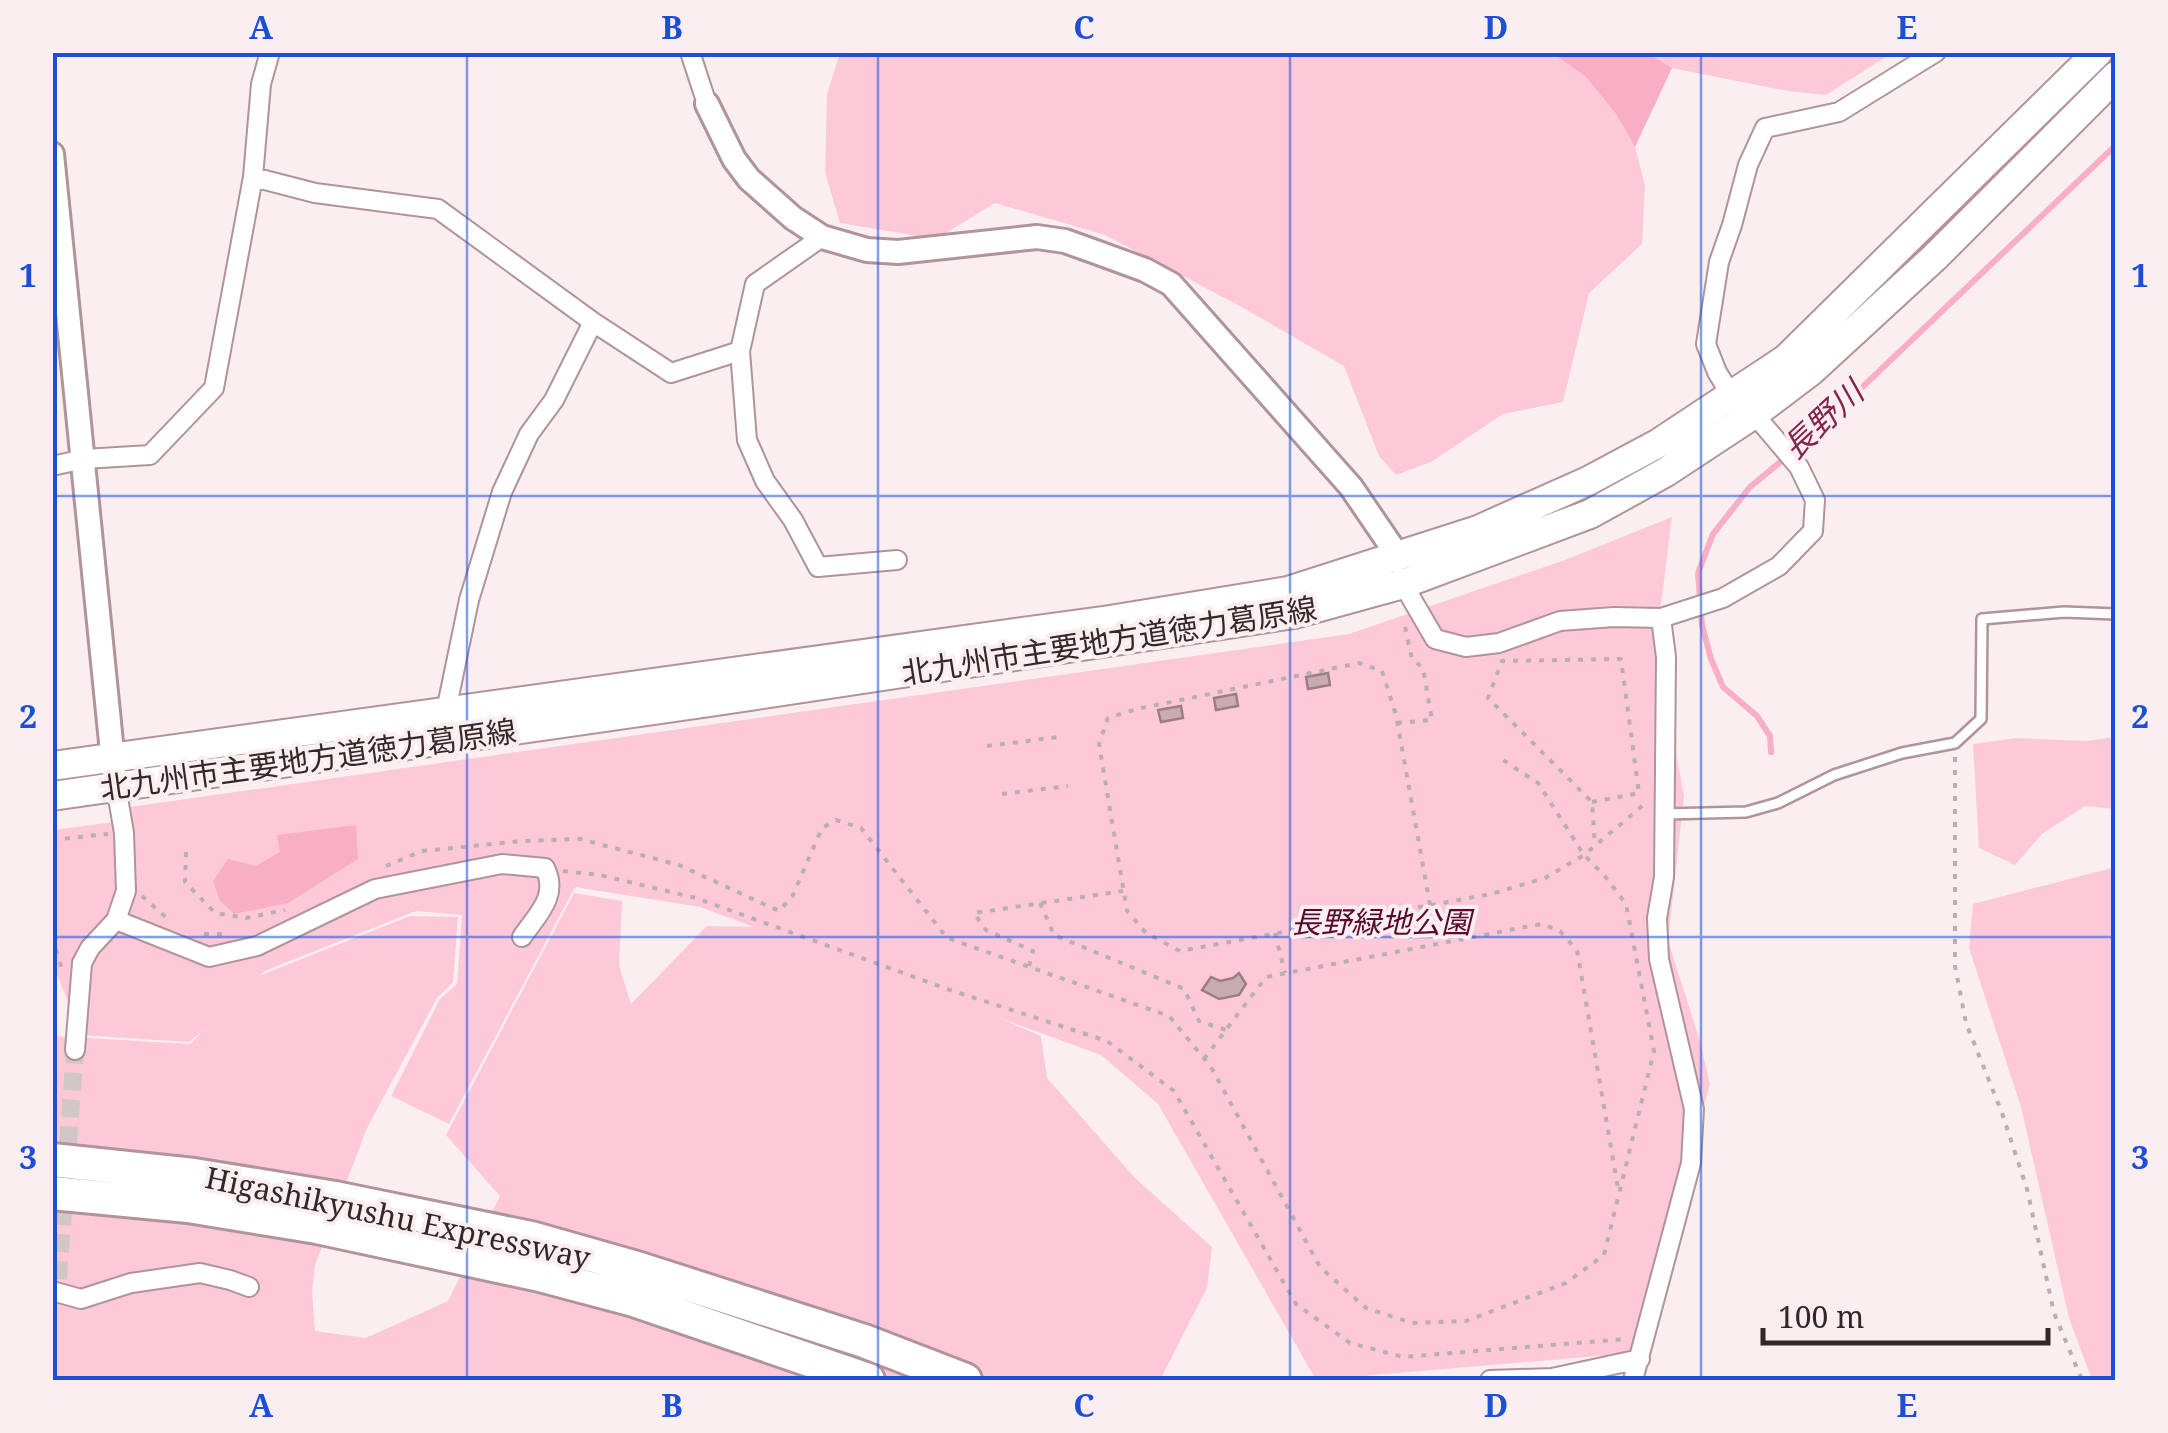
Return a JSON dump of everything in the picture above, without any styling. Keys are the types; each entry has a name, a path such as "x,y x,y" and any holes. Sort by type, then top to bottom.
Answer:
{"highway":[{"name":"Higashikyushu Expressway","path":"52,1160 194,1175 335,1198 531,1238 868,1380"},
{"name":"Higashikyushu Expressway","path":"52,1192 188,1206 317,1227 540,1275 637,1285 864,1341 965,1380"}],"main road":[{"name":"北九州市主要地方道徳力葛原線","path":"52,796 1294,614 1400,570 1478,530 1588,482 1659,443 1786,359 2098,52"},
{"name":"北九州市主要地方道徳力葛原線","path":"52,766 1110,620 1288,591 1400,570 1590,514 1666,472 1811,371 1936,257 2116,76"}],"street":[{"path":"52,466 84,459 150,455 214,388 253,177 261,84 270,52"},
{"path":"690,52 707,104 748,179 822,237 868,250 898,252 1037,237 1093,250 1170,284 1351,487 1400,570 1435,640 1466,647 1499,643 1560,621 1614,616 1662,618 1724,598 1779,566 1813,531 1815,500 1799,467 1754,414 1731,394 1706,344 1718,262 1748,165 1765,128 1839,112 1936,52"},
{"path":"52,154 112,757 124,833 126,891 116,920 90,948 82,963 74,1050"},
{"path":"253,177 315,193 438,209 671,373 740,350"},
{"path":"822,237 755,284 740,350 747,440 765,480 793,520 818,567 897,560"},
{"path":"446,711 469,600 502,492 529,434 554,400 594,322"},
{"path":"1633,1380 1691,1163 1694,1109 1658,959 1657,918 1664,877 1666,657 1662,618"},
{"path":"116,920 209,957 257,946 375,889 502,864 545,868 551,881 549,898 522,937"},
{"path":"54,1287 82,1299 131,1283 200,1273 249,1287"},
{"path":"1490,1380 1552,1378 1640,1359"}],"lane":[{"path":"1664,814 1746,812 1778,804 1834,775 1902,753 1955,742 1981,719 1982,620 2064,612 2116,614"}],"path":[{"path":"1397,722 1432,720 1423,668 1412,660 1404,618"},
{"path":"1592,802 1639,793 1621,659 1502,661 1488,698 1592,802 1595,846"},
{"path":"1430,905 1397,722 1382,670 1359,663 1108,718 1098,744 1128,911 1146,932 1180,951 1492,894 1545,878 1584,856 1653,796"},
{"path":"986,746 1059,737"},
{"path":"1955,742 1955,966 1966,1023 2002,1113 2026,1190 2054,1313 2082,1380"},
{"path":"375,871 422,851 522,840 580,839 679,865 779,911 792,897 822,828 836,820 860,828 947,938 1169,1016 1204,1059 1320,1267 1366,1308 1412,1323 1466,1322 1566,1283 1604,1255 1654,1052 1626,904 1584,856 1538,784 1497,756"},
{"path":"1002,794 1068,786"},
{"path":"52,840 124,833"},
{"path":"186,852 185,882 215,913 246,918 291,909"},
{"path":"545,868 600,875 696,898 950,990 1107,1041 1174,1091 1296,1304 1350,1343 1403,1356 1646,1337"},
{"path":"1029,966 1034,951 986,930 974,913 1124,891"},
{"path":"142,897 180,926"},
{"path":"1040,903 1054,935 1184,989 1199,1021 1226,1030"},
{"path":"1204,1059 1266,977 1541,924 1560,931 1578,950 1619,1194"},
{"path":"196,934 235,934"},
{"path":"1275,934 1285,974"}],"green space":[{"path":"840,53 1552,53 1585,76 1616,114 1635,147 1645,185 1642,244 1589,293 1563,402 1503,414 1431,462 1396,475 1379,456 1344,366 1105,235 995,203 936,239 840,223 825,172 827,94"},
{"path":"1648,53 1892,53 1826,95 1672,68"},
{"name":"長野緑地公園","path":"1672,517 1656,644 1684,796 1668,941 1710,1084 1633,1353 1316,1380 1158,1104 1101,1055 997,1017 1041,1036 1047,1078 1135,1178 1212,1247 1207,1288 1160,1380 53,1380 52,1036 190,1044 205,1029 189,1042 81,1035 53,964 53,830 129,820 130,807 1349,634 1565,560","holes":["575,887 700,907 754,927 707,926 631,1004 619,966 622,901 574,893 446,1135 500,1196 448,1301 366,1338 315,1331 315,1265 367,1128 437,998 453,982 458,917 410,916 261,975 416,911 462,915 457,984 440,999 391,1096 449,1124"]},
{"path":"2115,737 2115,809 2085,806 2042,834 2015,865 1979,848 1973,744 2015,738 2087,741"},
{"path":"2115,867 2116,1380 2092,1380 2069,1318 2021,1107 1969,948 1973,904"}],"shaded area":[{"path":"1552,53 1648,53 1672,68 1635,147 1616,114 1585,76"},
{"path":"356,825 358,859 288,903 234,914 220,901 213,881 228,859 256,866 280,852 277,835"}],"building":[{"path":"1328,673 1330,685 1308,689 1306,677"},
{"path":"1236,694 1238,706 1216,710 1214,698"},
{"path":"1181,706 1183,718 1161,722 1158,710"},
{"path":"1239,973 1246,984 1239,995 1219,999 1202,990 1211,977 1220,981"}],"waterway":[{"name":"長野川","path":"1771,752 1770,736 1757,716 1723,687 1711,659 1702,625 1698,573 1713,534 1750,487 1807,440 2116,145"}],"tunnel":[{"path":"58,1279 75,1050"}]}
